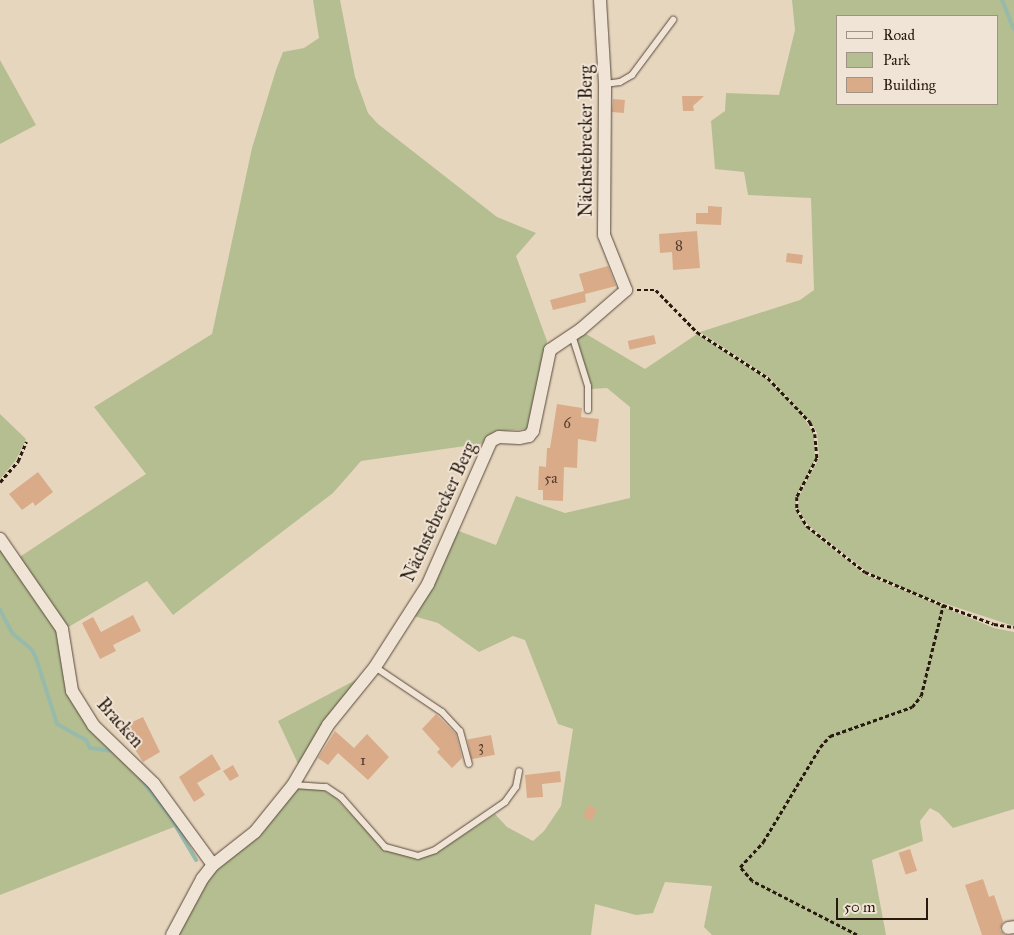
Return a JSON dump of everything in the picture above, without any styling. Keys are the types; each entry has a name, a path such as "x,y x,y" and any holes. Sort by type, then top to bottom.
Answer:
{"street":[{"name":"Nächstebrecker Berg","path":"213,865 255,832 293,785 328,725 375,667 428,584 491,441 499,437 519,438 528,436 533,430 550,350 572,335 626,290 604,235 604,84 600,0"},
{"name":"Bracken","path":"0,539 62,629 72,691 93,725 154,784 213,865"},
{"path":"172,935 213,865"}],"lane":[{"path":"604,84 620,82 632,75 673,20"},
{"path":"572,335 588,386 588,410"},
{"path":"375,667 442,712 460,731 468,764"},
{"path":"293,785 326,787 341,797 385,847 418,856 435,850 505,802 516,787 518,771"}],"path":[{"path":"626,290 656,290 697,332 768,378 799,407 815,434 818,449 812,474 798,497 797,509 807,526 866,572 943,605 994,624 1014,628"},
{"path":"0,482 18,461 26,442"},
{"path":"857,935 752,881 740,867 762,842 820,747 830,736 896,716 912,707 921,696 943,605"}],"green space":[{"path":"313,0 340,0 355,77 368,113 378,124 497,217 536,233 516,256 547,341 535,418 529,429 496,431 489,435 486,443 361,461 333,493 173,615 147,581 65,629 18,558 146,474 94,407 212,334 252,148 276,70 283,52 304,48 319,38"},
{"path":"792,0 1014,0 1014,626 915,594 866,571 808,525 798,508 799,496 819,458 817,433 811,422 769,377 700,332 800,300 814,290 811,198 748,195 744,172 715,169 711,121 725,111 726,93 779,95 795,30"},
{"path":"0,60 36,125 0,144"},
{"path":"581,331 645,369 697,334 767,379 798,409 814,434 815,460 796,498 796,510 806,527 864,574 994,628 1014,632 1014,809 953,828 939,813 930,808 920,821 923,841 872,860 886,935 712,935 704,927 712,886 665,882 653,913 636,915 595,904 591,935 177,935 207,879 293,790 303,787 321,789 336,798 383,848 417,859 437,852 495,814 507,827 533,841 544,831 561,806 573,729 558,724 525,640 513,636 479,652 438,623 410,615 456,530 496,545 516,496 565,513 630,498 630,407 607,388 591,389 575,337"},
{"path":"0,414 26,439 16,460 0,479"},
{"path":"0,544 59,631 70,692 179,825 0,895"},
{"path":"367,674 300,768 278,721"}],"building":[{"path":"682,96 704,96 693,106 694,111 683,111"},
{"path":"613,99 625,100 624,113 612,112"},
{"path":"708,206 722,207 721,225 696,224 696,213 708,213"},
{"path":"697,231 700,268 673,270 672,252 660,253 659,234"},
{"path":"787,253 803,255 802,264 786,262"},
{"path":"608,266 616,286 585,294 586,302 553,310 550,300 584,291 579,274"},
{"path":"654,335 656,344 630,350 628,341"},
{"path":"557,404 582,408 581,417 599,419 596,442 578,439 577,468 564,467 563,501 543,500 543,490 538,490 539,466 546,467 547,448 550,448"},
{"path":"38,472 53,492 35,506 33,502 22,510 9,494"},
{"path":"133,615 141,631 113,645 116,651 100,659 82,623 93,617 101,632"},
{"path":"436,714 456,734 462,758 452,768 437,752 440,749 422,729"},
{"path":"143,717 160,752 143,762 134,748 139,745 128,724"},
{"path":"335,731 354,748 367,734 389,757 368,780 338,753 328,765 318,758"},
{"path":"491,735 495,755 471,759 467,740"},
{"path":"212,754 221,769 197,783 205,795 194,802 179,777"},
{"path":"233,765 239,776 230,781 223,771"},
{"path":"560,771 561,782 542,784 543,797 527,798 525,775"},
{"path":"588,805 597,809 592,821 583,817"},
{"path":"910,849 917,871 906,875 899,853"},
{"path":"983,879 989,897 994,895 1003,921 1000,930 1004,935 982,935 965,885"}],"waterway":[{"path":"1002,0 1014,29"},
{"path":"0,610 12,633 32,650 57,724 86,740 90,748 114,751"},
{"path":"141,779 171,818 196,860"}]}
